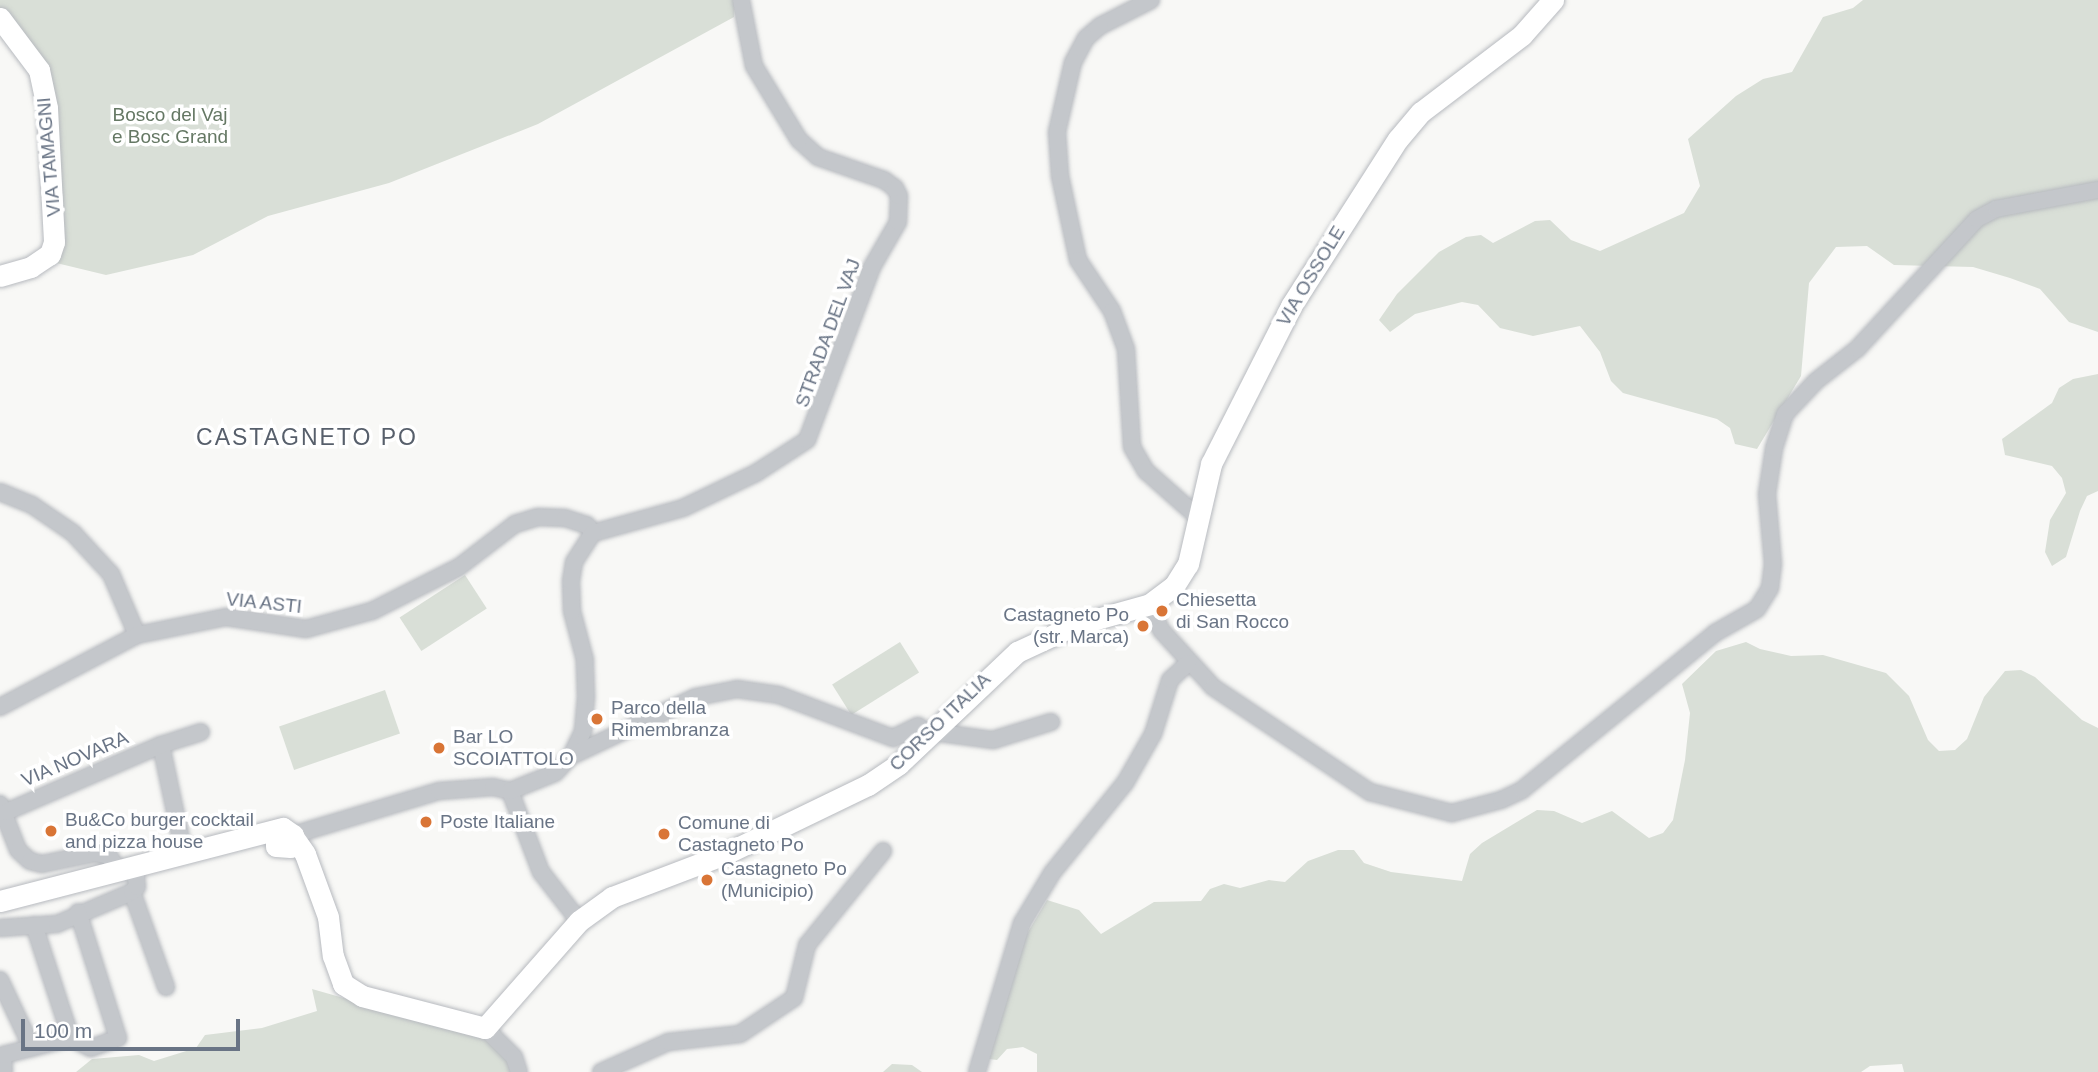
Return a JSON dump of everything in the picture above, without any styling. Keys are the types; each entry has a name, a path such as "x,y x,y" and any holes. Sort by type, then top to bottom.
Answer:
{"street":[{"name":"STRADA DEL VAJ","path":"593,533 683,508 756,473 807,440 872,267 898,222 899,196 895,188 818,157 799,140 754,66 741,0"},
{"path":"1151,0 1100,26 1086,38 1073,62 1057,132 1060,176 1078,260 1112,311 1126,349 1132,447 1146,471 1200,519"},
{"name":"VIA OSSOLE","path":"1150,604 1174,586 1188,564 1211,464 1291,306 1398,139 1421,112 1522,35 1553,0"},
{"name":"VIA TAMAGNI","path":"0,18 39,70 47,108 54,242 50,254 31,267 0,276"},
{"path":"1150,604 1161,630 1188,663 1228,700 1284,731 1370,792 1397,803 1452,813 1469,811 1522,790 1715,632 1757,609 1770,588 1773,564 1767,494 1774,448 1785,414 1816,381 1857,349 1977,219 1996,209 2098,190"},
{"path":"0,492 32,505 74,533 111,574 137,635"},
{"name":"VIA ASTI","path":"0,707 137,635 226,617 299,629 320,627 405,598 459,567 515,524 538,517 565,517 587,525 593,533"},
{"path":"0,901 184,853 241,841 285,840 439,791 493,787 510,790 555,774 571,757 583,731 585,660 572,611 571,581 575,562 593,533"},
{"name":"CORSO ITALIA","path":"485,1028 579,920 637,884 725,854 868,785 931,734 1017,652 1075,625 1150,604"},
{"path":"977,1072 1022,923 1052,873 1125,783 1153,734 1170,680 1188,663"},
{"path":"571,757 696,698 737,689 779,695 892,738 918,726 931,734 993,740 1051,722"},
{"name":"VIA NOVARA","path":"3,808 161,744 201,732"},
{"name":"VIA NOVARA","path":"161,744 184,853"},
{"path":"510,790 541,872 579,920"},
{"path":"0,929 57,924 137,887 127,869 108,856 96,853 42,864 30,862 18,850 3,808"},
{"path":"285,840 307,866 328,917 338,977 349,990 485,1028 514,1057 519,1072"},
{"path":"601,1072 668,1042 740,1034 794,998 807,945 883,851"},
{"path":"132,891 166,987"},
{"path":"4,1072 2,1049 32,1048 71,1038 91,1048 118,1038 78,912"},
{"path":"34,925 71,1038"},
{"path":"0,980 32,1048"}],"green space":[{"name":"Bosco del Vaj e Bosc Grand","path":"0,0 735,0 734,17 538,124 389,183 268,216 193,255 106,275 44,260 43,120 23,54 0,24"},
{"path":"1863,0 2098,0 2098,332 2069,322 2040,289 2010,278 1973,267 1894,265 1867,246 1836,247 1809,283 1801,376 1757,449 1735,444 1730,428 1717,419 1623,393 1611,381 1600,352 1580,326 1533,336 1500,328 1478,305 1462,302 1415,314 1390,332 1379,320 1397,294 1439,252 1466,237 1481,235 1493,243 1535,221 1550,220 1571,240 1600,251 1684,213 1700,186 1688,139 1736,96 1763,79 1792,72 1823,17 1853,8"},
{"path":"2098,374 2098,491 2087,496 2066,557 2052,566 2045,552 2050,520 2066,493 2062,478 2052,466 2005,455 2002,439 2052,403 2059,388 2073,379"},
{"path":"465,575 487,609 421,651 400,617"},
{"path":"900,642 919,673 851,715 832,684"},
{"path":"1746,642 1760,649 1791,656 1823,655 1886,673 1909,696 1928,740 1939,751 1955,750 1967,739 1984,697 2005,671 2021,670 2035,677 2082,720 2098,728 2098,1072 1904,1072 1902,1064 1870,1066 1861,1072 1037,1072 1037,1054 1023,1047 1007,1049 997,1060 989,1059 1018,949 1047,900 1079,910 1101,934 1154,902 1201,901 1210,889 1224,884 1240,888 1269,880 1285,882 1308,861 1338,850 1354,850 1364,863 1391,872 1462,881 1470,854 1482,843 1537,810 1554,811 1582,823 1612,811 1649,838 1663,833 1673,820 1685,760 1690,713 1682,684 1716,651"},
{"path":"385,690 400,733 294,770 279,726"},
{"path":"312,989 484,1038 507,1060 511,1072 76,1072 92,1059 139,1055 154,1061 196,1048 205,1035 262,1028 317,1011"},
{"path":"892,1064 912,1065 922,1072 883,1072"}],"place":[{"name":"Chiesetta di San Rocco","path":"1162,611"},
{"name":"Castagneto Po (str. Marca)","path":"1143,626"},
{"name":"Parco della Rimembranza","path":"597,719"},
{"name":"Bar LO SCOIATTOLO","path":"439,748"},
{"name":"Poste Italiane","path":"426,822"},
{"name":"Bu&Co burger cocktail and pizza house","path":"51,831"},
{"name":"Comune di Castagneto Po","path":"664,834"},
{"name":"Castagneto Po (Municipio)","path":"707,880"}],"district":[{"name":"CASTAGNETO PO","path":"307,437"}]}
